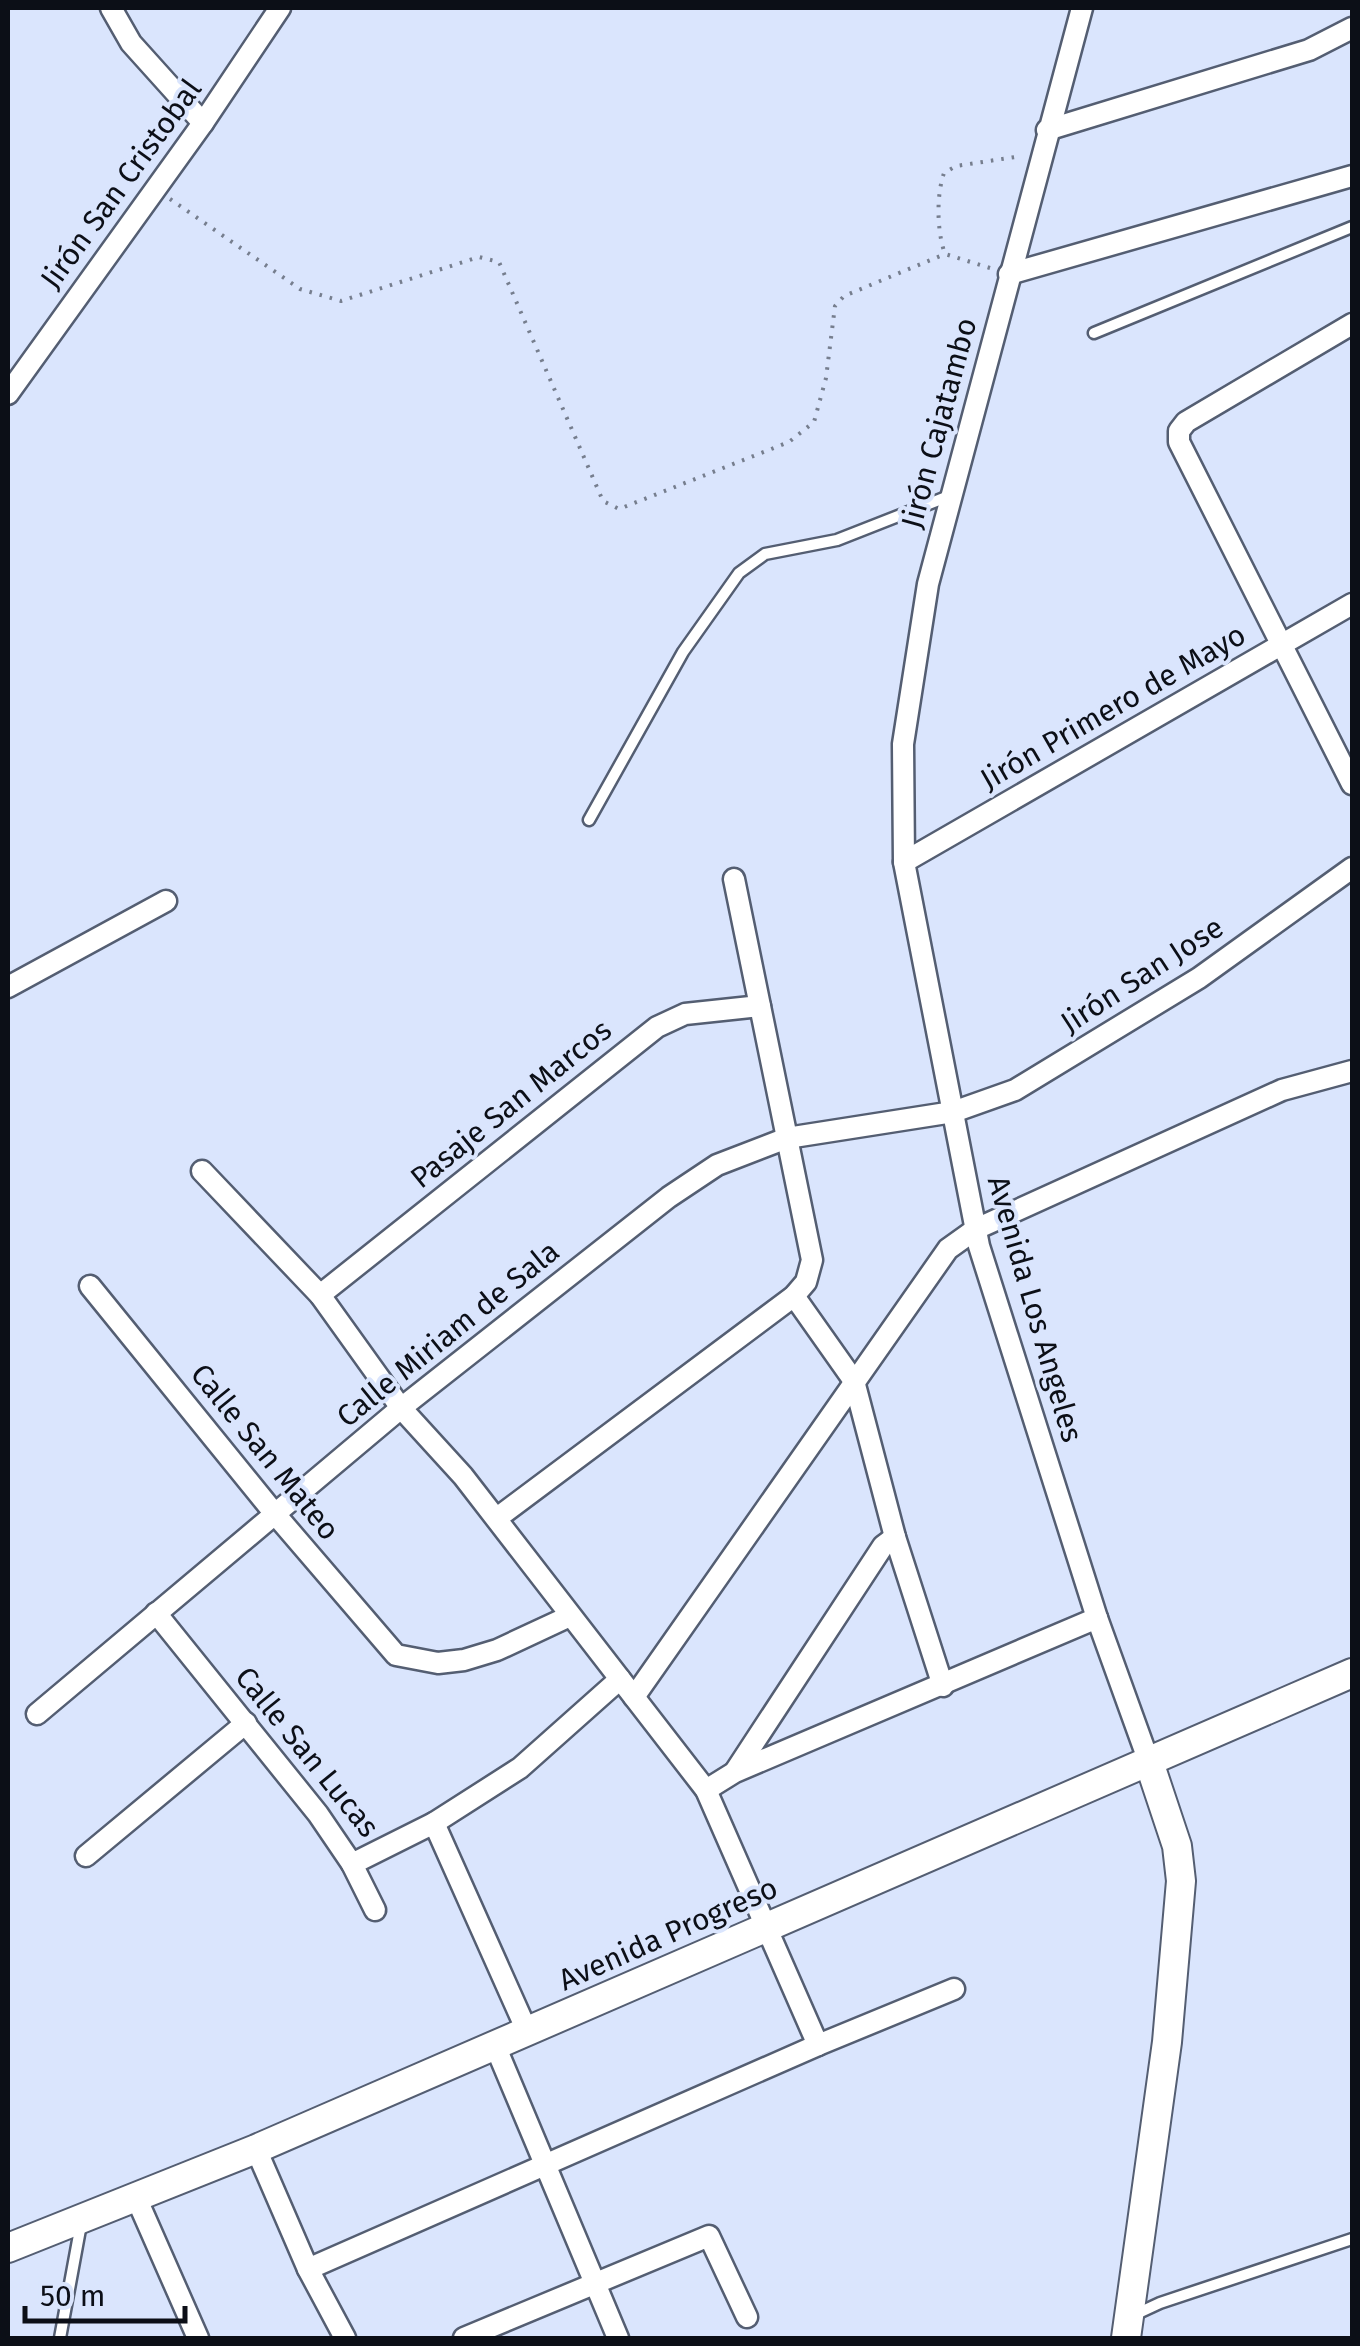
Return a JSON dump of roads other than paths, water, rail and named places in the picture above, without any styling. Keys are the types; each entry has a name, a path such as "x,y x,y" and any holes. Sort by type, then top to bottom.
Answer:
{"street":[{"path":"111,8 131,43 204,123"},
{"name":"Jirón San Cristobal","path":"8,394 204,123 280,8"},
{"name":"Jirón Cajatambo","path":"904,862 902,744 928,584 1082,8"},
{"path":"1047,130 1309,50 1352,28"},
{"path":"1009,274 1352,176"},
{"path":"1352,324 1186,422 1179,442 1352,784"},
{"name":"Jirón Primero de Mayo","path":"904,862 1352,604"},
{"name":"Avenida Los Angeles","path":"904,862 976,1229 1097,1618 1149,1762"},
{"name":"Jirón San Jose","path":"953,1112 1015,1090 1199,978 1352,868"},
{"path":"496,1518 794,1296 810,1273 812,1260 734,879"},
{"path":"8,987 166,901"},
{"name":"Pasaje San Marcos","path":"320,1295 657,1027 685,1014 760,1006"},
{"path":"634,1697 948,1249 976,1229 1282,1090 1352,1071"},
{"name":"Calle Miriam de Sala","path":"36,1714 402,1408 669,1196 717,1165 787,1138 953,1112"},
{"path":"202,1171 320,1295 402,1408 464,1476 706,1790 818,2044"},
{"name":"Calle San Mateo","path":"90,1286 275,1514 396,1655 438,1663 464,1660 497,1650 570,1616"},
{"path":"794,1296 854,1381 895,1537 943,1686"},
{"path":"736,1772 883,1546 895,1537"},
{"name":"Calle San Lucas","path":"156,1614 318,1814 352,1864 434,1822 520,1768 620,1679"},
{"path":"706,1790 736,1772 1097,1618"},
{"name":"Avenida Progreso","path":"8,2248 256,2148 1352,1673"},
{"path":"86,1856 246,1723"},
{"path":"1129,2328 1167,2042 1181,1881 1177,1846 1149,1762"},
{"path":"434,1822 527,2031"},
{"path":"352,1864 375,1910"},
{"path":"308,2269 818,2044 954,1989"},
{"path":"494,2043 618,2338"},
{"path":"256,2148 308,2269 346,2338"},
{"path":"134,2195 198,2338"},
{"path":"464,2338 710,2236 748,2316"}],"lane":[{"path":"1094,333 1352,227"},
{"path":"589,820 683,652 739,573 764,554 838,540 950,496"},
{"path":"60,2338 82,2218"},
{"path":"1129,2328 1160,2303 1352,2239"}]}
